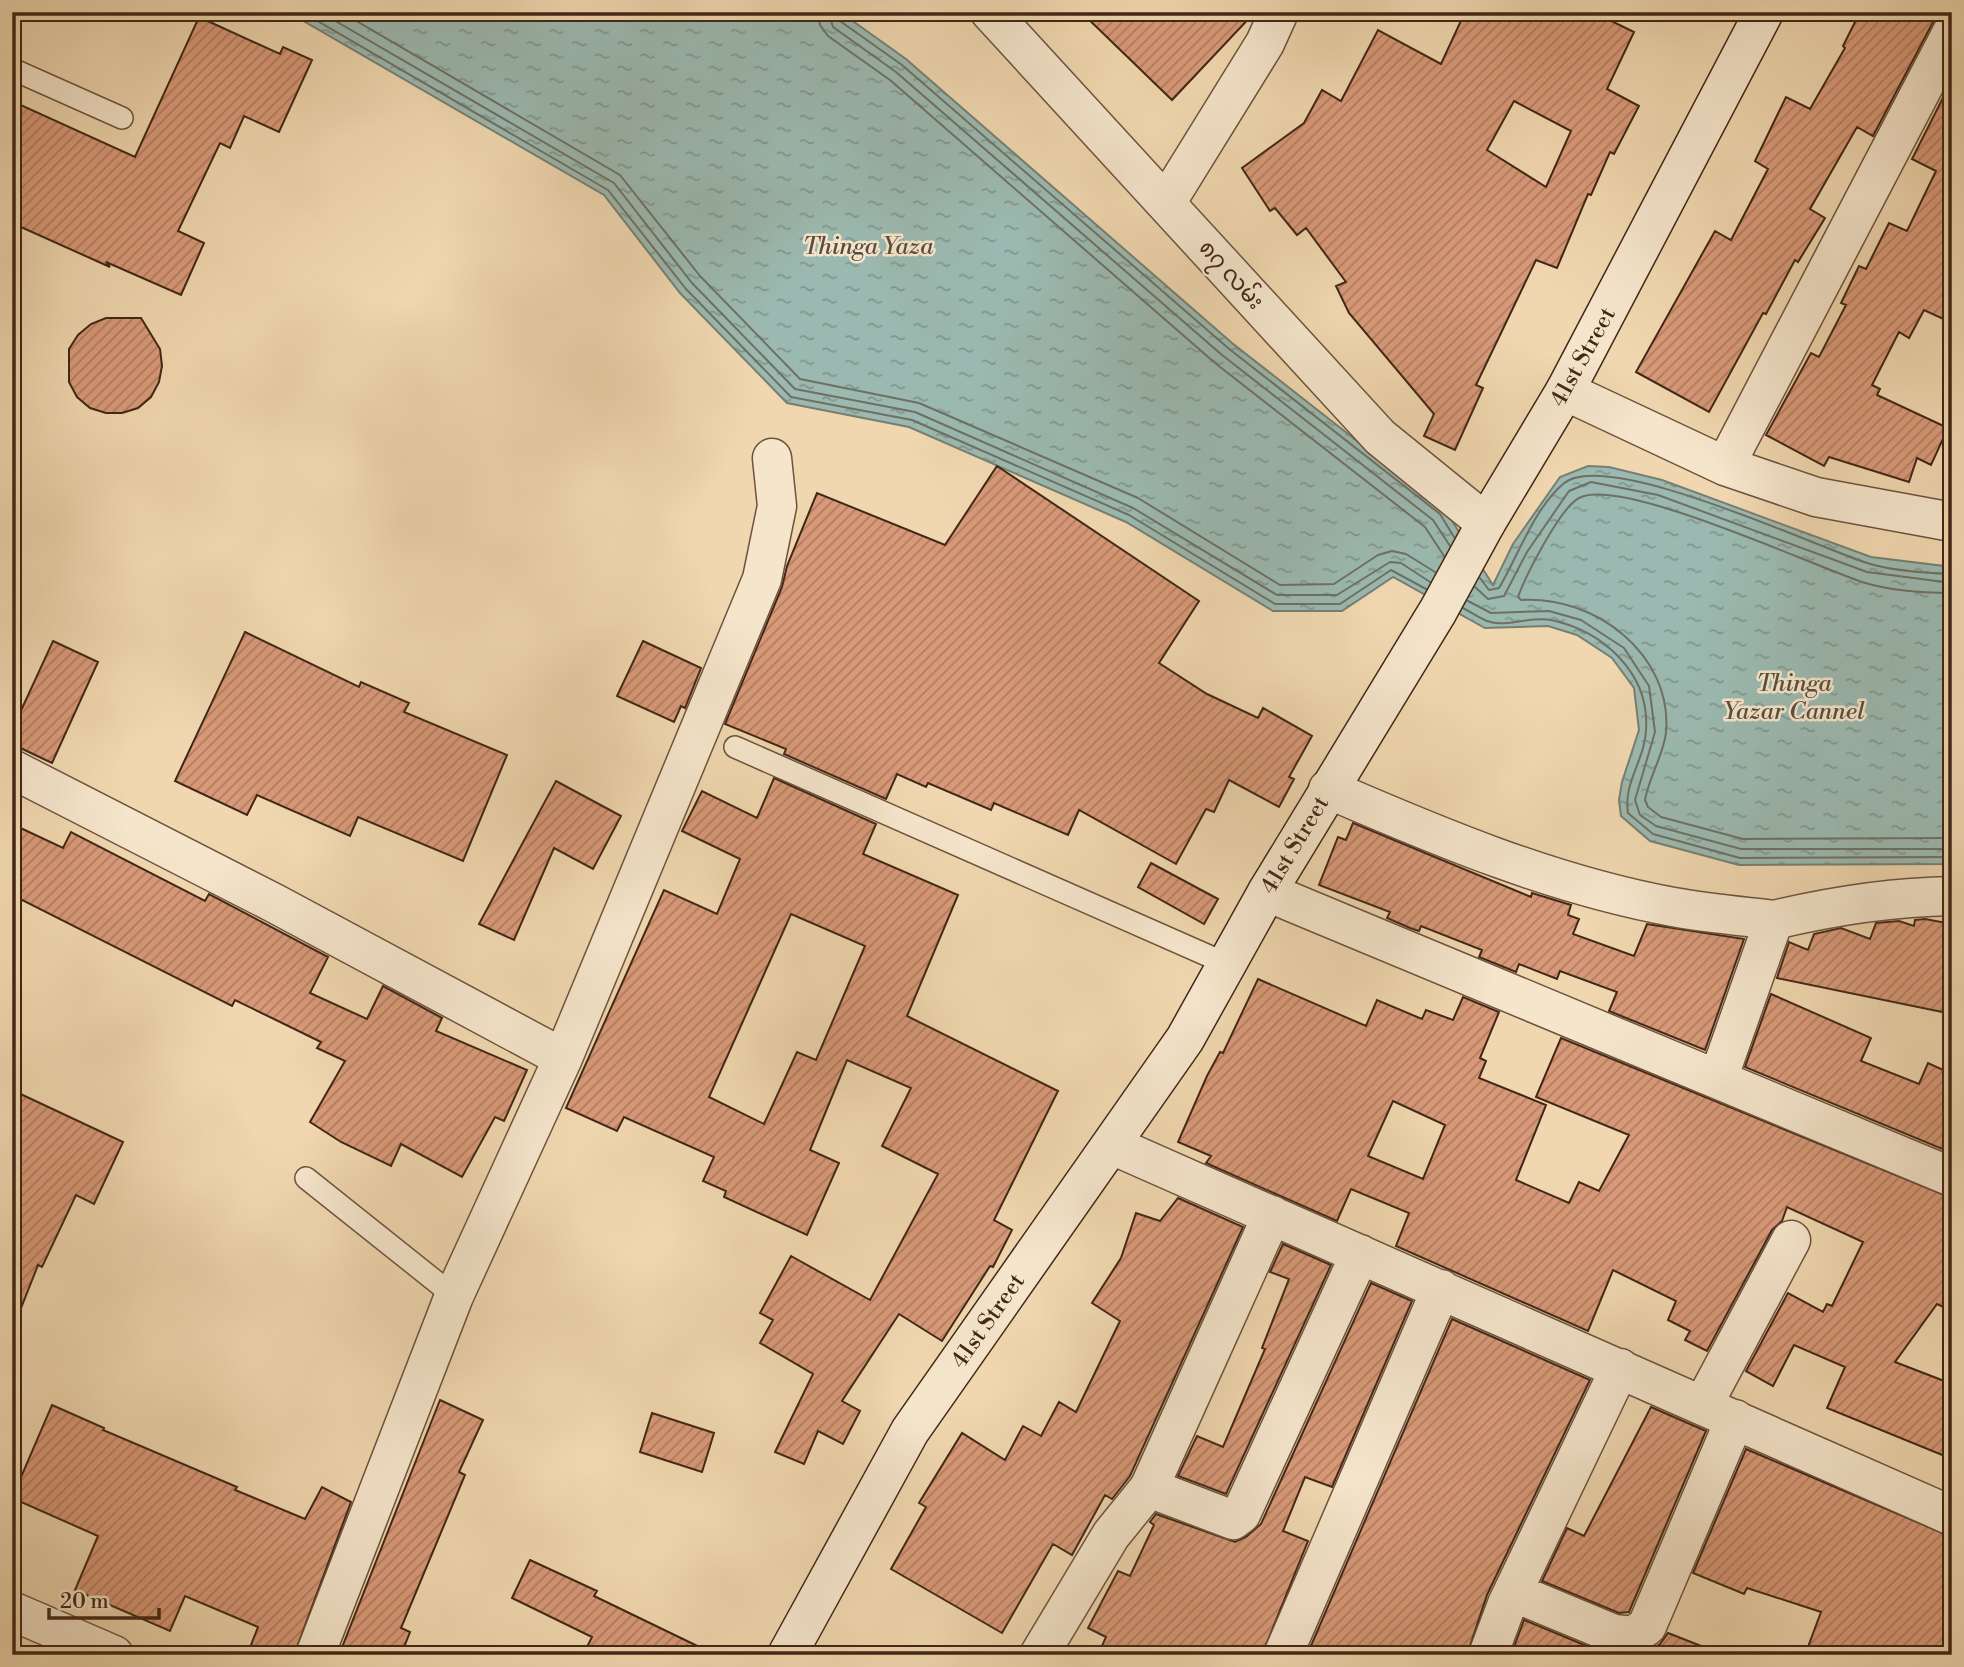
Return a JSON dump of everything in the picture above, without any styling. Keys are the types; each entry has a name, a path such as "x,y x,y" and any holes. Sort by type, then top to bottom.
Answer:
{"street":[{"name":"၈၇ လမ်း","path":"990,12 1380,437 1484,526"},
{"path":"1166,203 1265,43 1279,12"},
{"name":"41st Street","path":"787,1655 910,1431 1185,1039 1267,892 1438,611 1484,526 1565,391 1765,12"},
{"path":"1725,466 1952,33"},
{"path":"1565,391 1725,466 1816,496 1952,522"},
{"path":"315,1655 454,1296 563,1058 762,579 777,506 772,458"},
{"path":"12,769 286,910 563,1058"},
{"path":"1328,789 1446,840 1589,886 1672,907 1774,920 1838,905 1901,897 1952,896"},
{"path":"1267,892 1952,1177"},
{"path":"1718,1079 1774,920"},
{"path":"1112,1145 1952,1516"},
{"path":"1039,1655 1111,1535 1150,1488 1272,1215"},
{"path":"1513,1592 1614,1634 1633,1636 1647,1626 1719,1412 1791,1240"},
{"path":"1150,1488 1233,1520 1241,1514 1360,1254"},
{"path":"1283,1655 1441,1289"},
{"path":"1488,1655 1513,1592 1620,1368"},
{"path":"12,1611 114,1655"}],"lane":[{"path":"12,69 122,118"},
{"path":"736,747 1227,964"},
{"path":"306,1178 454,1296"}],"water":[{"name":"Thinga Yaza","path":"288,12 840,12 906,59 1232,343 1445,510 1493,585 1513,544 1560,477 1588,466 1609,467 1662,480 1871,557 1952,567 1952,864 1739,865 1650,841 1621,816 1619,800 1639,730 1634,688 1612,658 1577,635 1548,626 1485,628 1393,577 1342,611 1273,611 1126,522 909,427 787,403 680,293 604,195"}],"building":[{"path":"1081,12 1255,12 1172,100"},
{"path":"1465,12 1593,12 1634,32 1607,89 1639,106 1614,154 1610,152 1591,195 1588,194 1557,268 1536,260 1476,385 1483,388 1455,450 1424,436 1434,414 1349,313 1336,286 1346,282 1306,228 1297,235 1275,208 1270,211 1242,168 1304,123 1322,90 1341,101 1378,30 1441,64","holes":["1514,101 1571,131 1546,187 1487,150"]},
{"path":"1860,12 1944,12 1933,22 1873,136 1857,127 1810,209 1825,218 1798,262 1795,260 1766,314 1763,313 1709,412 1636,372 1715,231 1731,240 1768,169 1755,161 1786,97 1810,109 1845,48 1843,46"},
{"path":"199,17 280,54 283,47 312,60 279,132 244,116 230,148 220,143 178,231 204,243 181,295 12,223 12,101 135,157"},
{"path":"1952,80 1952,323 1924,310 1909,338 1899,332 1872,385 1880,389 1877,395 1948,428 1931,465 1917,458 1909,482 1829,457 1824,466 1766,435 1811,353 1819,357 1846,305 1841,303 1859,266 1866,269 1889,223 1907,231 1936,171 1912,159"},
{"path":"106,318 141,318 160,349 162,366 159,382 151,397 138,408 122,413 106,413 90,408 77,397 69,382 69,349 78,335 91,324"},
{"path":"997,466 1199,601 1159,663 1207,694 1258,718 1263,708 1312,736 1289,777 1294,779 1279,807 1229,780 1214,812 1206,809 1176,864 1079,810 1068,835 994,803 991,810 928,783 926,787 897,774 886,799 784,754 786,749 725,724 782,587 787,566 817,493 945,545"},
{"path":"245,632 359,687 361,682 409,703 404,712 507,755 463,861 358,817 350,836 257,795 247,815 175,781"},
{"path":"53,641 98,662 52,763 12,744 12,730"},
{"path":"643,641 701,668 685,708 681,706 674,722 617,696"},
{"path":"774,778 876,824 863,854 958,895 907,1016 1058,1091 994,1220 1012,1230 993,1267 990,1266 942,1341 899,1314 842,1401 860,1411 843,1444 818,1431 804,1464 775,1452 813,1374 760,1343 773,1320 760,1313 791,1256 870,1300 938,1174 882,1146 911,1088 847,1060 810,1150 839,1163 807,1235 724,1197 726,1191 703,1181 714,1157 624,1117 617,1131 566,1108 664,890 717,914 740,859 682,831 702,791 757,818","holes":["791,914 865,946 816,1060 797,1052 764,1124 709,1097"]},
{"path":"556,781 621,816 593,869 554,848 514,940 479,924"},
{"path":"1353,823 1531,897 1532,893 1571,905 1568,915 1579,919 1573,934 1634,956 1647,924 1744,939 1705,1050 1609,1011 1617,992 1560,971 1557,979 1519,964 1516,972 1479,957 1482,950 1421,926 1419,931 1410,928 1387,918 1390,912 1319,885 1338,837 1346,840"},
{"path":"12,824 63,848 71,832 205,901 209,894 328,957 310,993 367,1019 383,986 442,1018 436,1031 527,1070 504,1121 495,1117 462,1177 401,1144 391,1166 341,1142 310,1122 345,1061 317,1048 321,1042 235,1000 232,1006 12,895"},
{"path":"1151,863 1218,899 1204,924 1138,887"},
{"path":"1915,920 1952,924 1952,1014 1777,978 1789,942 1808,950 1814,934 1841,928 1870,939 1876,923 1899,921 1914,926"},
{"path":"1258,979 1366,1026 1377,1000 1422,1019 1426,1010 1453,1020 1463,997 1499,1012 1480,1058 1486,1061 1479,1078 1546,1105 1516,1180 1569,1203 1579,1182 1599,1191 1629,1135 1536,1097 1561,1038 1952,1198 1952,1311 1937,1304 1895,1362 1952,1384 1952,1459 1827,1408 1845,1367 1794,1345 1773,1386 1746,1371 1788,1293 1823,1312 1827,1304 1832,1306 1863,1242 1787,1207 1782,1221 1772,1230 1707,1351 1685,1340 1690,1331 1668,1320 1676,1301 1613,1270 1588,1331 1396,1246 1409,1213 1351,1189 1337,1221 1206,1163 1211,1156 1178,1142 1207,1076 1220,1052 1223,1053","holes":["1393,1101 1445,1125 1423,1179 1368,1156"]},
{"path":"1771,994 1871,1038 1861,1061 1919,1084 1928,1063 1952,1074 1952,1153 1745,1067"},
{"path":"12,1090 123,1142 94,1204 76,1195 42,1267 38,1265 14,1326"},
{"path":"1178,1198 1243,1227 1130,1476 1112,1499 1105,1495 1072,1555 1053,1544 1002,1633 891,1569 926,1507 919,1503 962,1433 1005,1460 1023,1426 1041,1436 1059,1402 1076,1412 1120,1321 1092,1303 1121,1258 1136,1213 1160,1221"},
{"path":"1283,1244 1331,1265 1226,1494 1178,1476 1197,1436 1223,1447 1265,1349 1262,1348 1289,1279 1270,1272"},
{"path":"1371,1283 1412,1301 1332,1487 1305,1477 1283,1531 1308,1541 1262,1655 1098,1655 1106,1637 1088,1628 1118,1571 1130,1576 1154,1525 1150,1522 1156,1514 1235,1542 1246,1537 1261,1524"},
{"path":"1452,1319 1590,1380 1487,1595 1467,1655 1307,1655"},
{"path":"440,1400 483,1420 459,1472 465,1475 401,1628 410,1632 401,1655 339,1655"},
{"path":"52,1405 104,1428 103,1430 237,1487 235,1490 305,1519 322,1487 351,1502 294,1655 275,1655 251,1645 258,1627 185,1596 170,1631 75,1590 98,1536 12,1498"},
{"path":"1651,1407 1706,1431 1629,1612 1619,1613 1542,1581 1567,1528 1584,1536"},
{"path":"652,1413 714,1433 702,1472 640,1452"},
{"path":"1746,1449 1952,1537 1952,1655 1805,1655 1821,1612 1747,1588 1744,1594 1693,1573"},
{"path":"530,1560 597,1591 594,1596 716,1655 583,1655 592,1637 512,1598"},
{"path":"1524,1620 1606,1654 1608,1655 1511,1655"},
{"path":"1668,1633 1719,1655 1643,1655 1660,1644"}],"water label":[{"name":"Thinga Yazar Cannel","path":"1794,698"}]}
